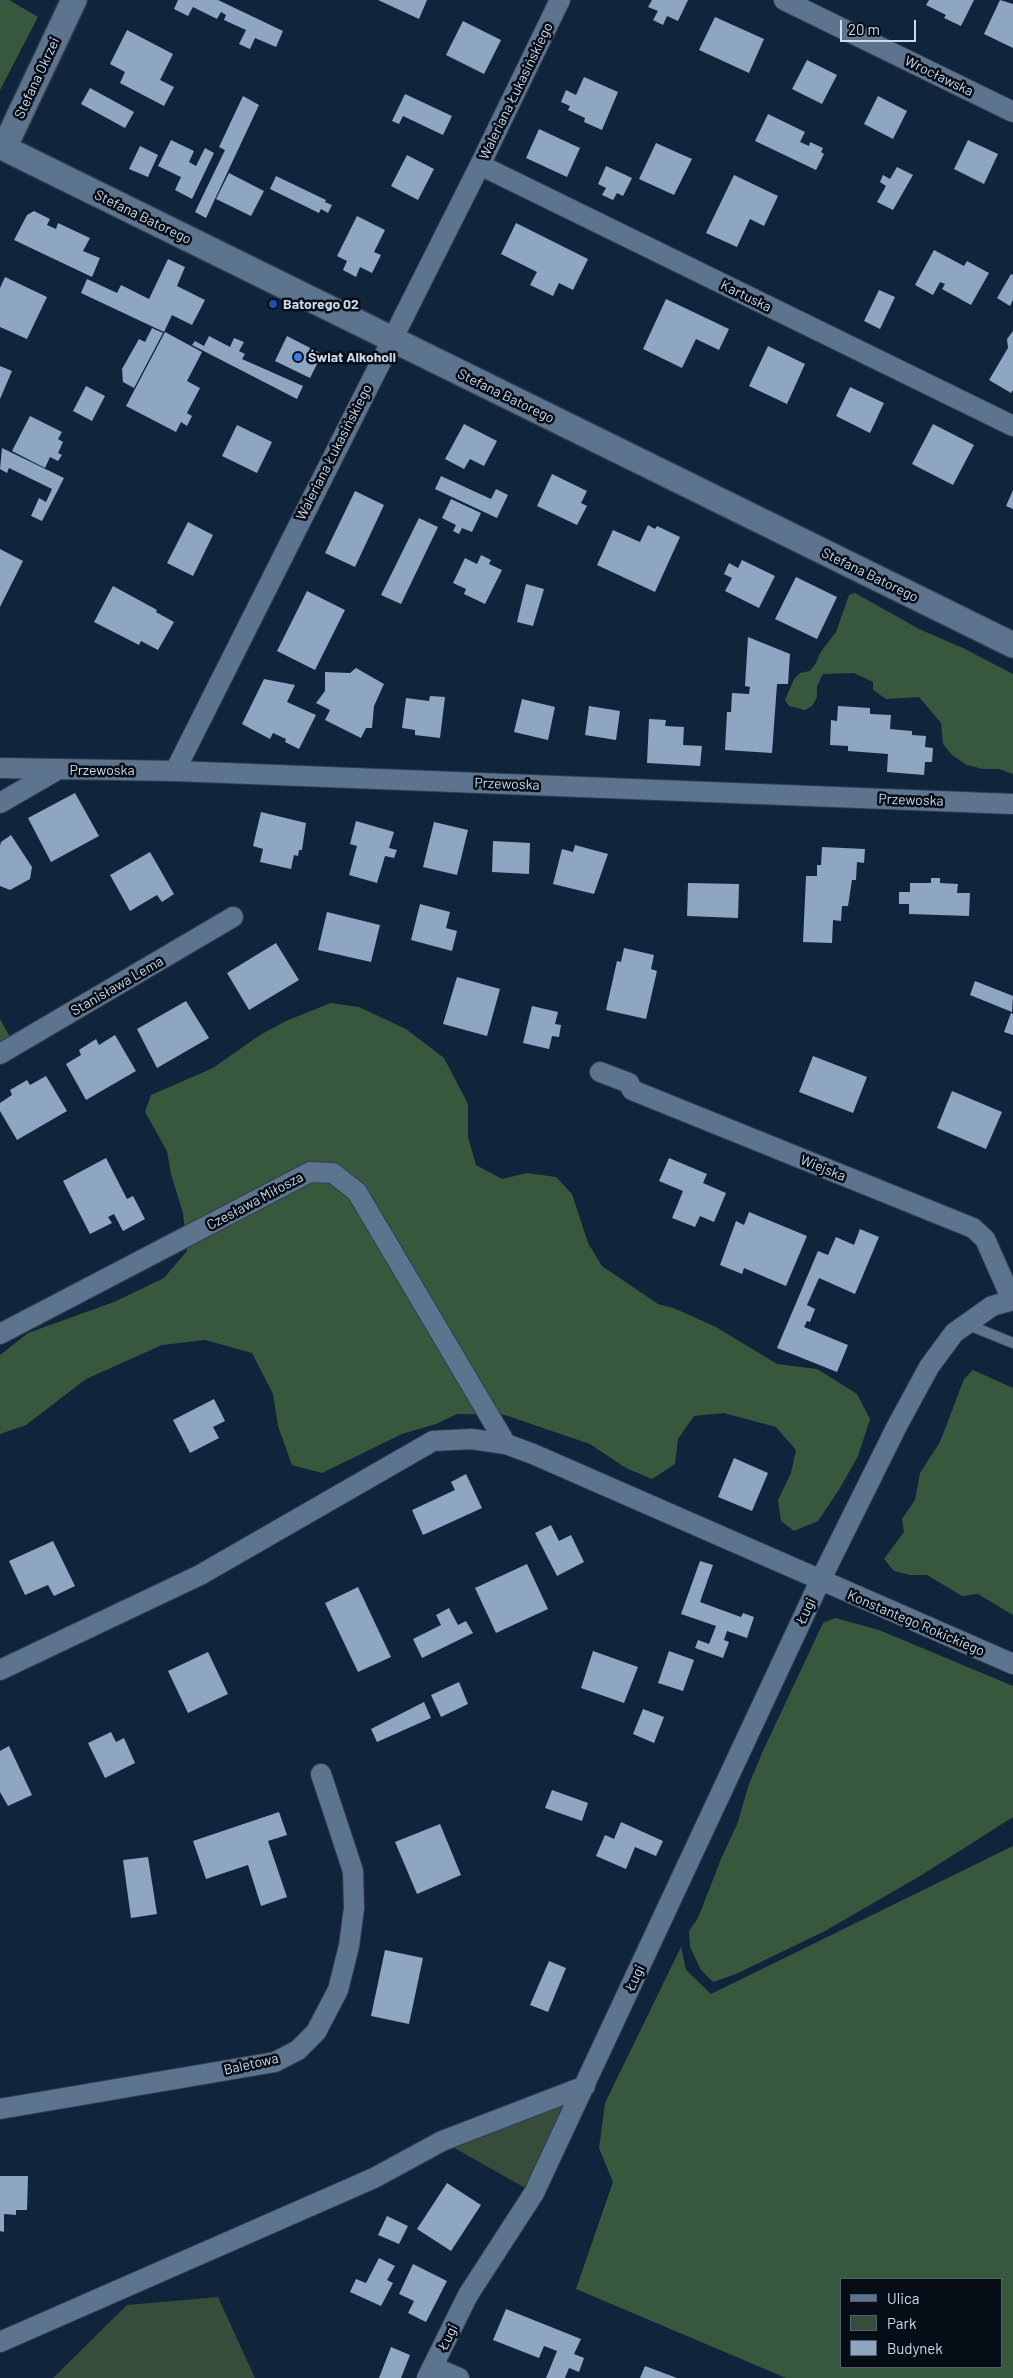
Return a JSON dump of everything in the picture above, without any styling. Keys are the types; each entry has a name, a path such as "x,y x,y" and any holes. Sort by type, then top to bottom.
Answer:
{"street":[{"name":"Stefana Okrzei","path":"1,150 74,0"},
{"name":"Waleriana Łukasińskiego","path":"175,770 390,340 480,165 560,0"},
{"name":"Wrocławska","path":"784,0 1013,112"},
{"name":"Stefana Batorego","path":"1,150 1013,645"},
{"name":"Kartuska","path":"480,165 1013,426"},
{"name":"Przewoska","path":"0,768 175,770 1013,804"},
{"path":"0,803 57,770"},
{"name":"Stanisława Lema","path":"0,1054 233,917"},
{"name":"Wiejska","path":"600,1072 629,1083 632,1090 973,1228 985,1239 1013,1300 992,1306 954,1333 929,1367 897,1426 820,1581"},
{"name":"Czesława Miłosza","path":"0,1334 310,1172 333,1173 357,1192 506,1444"},
{"name":"Konstantego Rokickiego","path":"0,1670 200,1575 433,1441 471,1439 506,1444 554,1463 1013,1664"},
{"name":"Ługi","path":"459,2378 430,2372 468,2294 534,2193 820,1581"},
{"name":"Baletowa","path":"0,2109 275,2062 298,2050 316,2032 338,1990 349,1946 354,1908 353,1870 321,1774"},
{"path":"0,2342 374,2178 442,2141 585,2086"}],"lane":[{"path":"966,1324 1013,1343"}],"green space":[{"path":"0,0 9,0 38,17 0,90"},
{"path":"855,593 919,629 963,648 1013,674 1013,774 999,769 983,769 967,765 952,755 943,744 941,723 919,697 886,699 873,690 873,682 854,673 823,674 817,686 817,697 812,706 805,710 789,706 785,700 794,679 800,673 810,671 816,663 820,653 836,632 849,595"},
{"path":"331,1003 359,1007 406,1029 444,1058 468,1104 468,1137 476,1165 502,1179 527,1173 556,1177 572,1194 588,1243 602,1266 658,1304 676,1309 716,1327 777,1364 817,1369 857,1394 870,1419 858,1456 818,1521 794,1531 781,1521 778,1500 791,1473 796,1450 776,1427 724,1413 694,1416 678,1439 675,1464 652,1479 626,1468 590,1444 505,1415 457,1414 436,1424 402,1434 322,1473 292,1465 278,1426 273,1394 252,1353 205,1340 162,1345 86,1379 26,1425 0,1434 0,1355 28,1333 114,1302 164,1278 187,1251 183,1213 171,1174 167,1151 145,1112 151,1095 213,1068 260,1035 286,1021"},
{"path":"0,1019 15,1046 0,1053"},
{"path":"973,1370 1013,1388 1013,1615 978,1594 962,1596 927,1575 910,1575 894,1571 884,1559 904,1532 902,1519 915,1500 920,1473 940,1442 964,1379"},
{"path":"835,1618 879,1630 1013,1686 1013,1817 920,1876 825,1931 736,1974 713,1982 701,1970 690,1947 689,1931 698,1918 738,1822 748,1787 762,1753 823,1623"},
{"path":"1013,1846 1013,2378 786,2378 576,2289 613,2182 599,2148 605,2103 681,1947 686,1970 711,1994"},
{"path":"585,2086 534,2193 442,2141"},
{"path":"218,2297 255,2378 53,2378 127,2305"}],"building":[{"path":"178,0 218,0 283,31 276,47 255,38 250,49 239,44 246,30 224,20 226,15 221,12 217,19 193,7 188,16 174,9"},
{"path":"378,0 427,0 419,19"},
{"path":"652,0 688,0 678,21 667,16 663,25 653,20 658,11 648,7"},
{"path":"929,0 974,0 961,26 944,18 946,15 926,5"},
{"path":"1000,0 1013,4 1013,48 984,34"},
{"path":"715,17 764,39 749,73 699,50"},
{"path":"463,21 501,40 484,74 446,55"},
{"path":"127,30 173,54 160,80 174,87 164,106 120,83 125,72 110,64"},
{"path":"807,60 837,75 822,104 792,89"},
{"path":"584,77 618,92 602,130 584,122 585,118 568,110 570,106 561,102 566,90 576,95"},
{"path":"90,88 134,112 125,128 81,104"},
{"path":"405,94 452,116 443,135 403,116 399,124 392,121"},
{"path":"243,96 259,105 206,218 195,212 225,150 219,147"},
{"path":"878,96 907,111 893,139 864,124"},
{"path":"768,114 805,132 800,142 809,146 810,142 823,148 821,152 824,154 816,170 755,141"},
{"path":"539,129 580,148 567,177 526,158"},
{"path":"171,140 194,151 189,162 196,166 205,148 214,153 192,199 175,190 181,177 158,166"},
{"path":"968,140 998,154 984,184 954,169"},
{"path":"656,143 692,159 674,195 639,179"},
{"path":"140,146 158,155 148,177 129,169"},
{"path":"407,155 434,169 418,200 391,186"},
{"path":"606,166 632,178 623,196 617,193 613,200 602,195 606,188 598,184"},
{"path":"897,167 913,175 893,210 877,202 886,186 880,182 883,175 890,179"},
{"path":"229,173 264,191 251,216 216,199"},
{"path":"734,175 778,196 764,226 750,219 737,247 706,233"},
{"path":"276,176 326,200 325,202 332,205 328,213 321,209 319,213 270,189"},
{"path":"34,211 50,219 47,225 56,229 58,223 90,238 83,251 100,258 92,277 14,240 27,215"},
{"path":"357,216 385,230 374,252 381,255 372,273 360,267 356,277 343,270 347,261 337,256"},
{"path":"516,223 588,259 573,290 559,283 553,296 530,285 537,272 501,254"},
{"path":"934,250 964,266 967,261 989,273 971,305 942,289 945,284 940,282 933,295 915,285"},
{"path":"168,259 185,267 177,286 205,300 192,325 172,315 164,332 81,293 87,279 117,293 121,285 149,299"},
{"path":"1011,274 1013,275 1013,300 1010,306 997,298"},
{"path":"5,277 47,297 27,339 0,327 0,288"},
{"path":"879,290 895,297 880,329 864,321"},
{"path":"666,299 729,329 719,350 696,339 682,368 643,349"},
{"path":"152,328 163,333 134,388 123,382 122,369 139,339 145,342"},
{"path":"1013,331 1013,390 1011,393 989,380 1008,348 1007,339"},
{"path":"165,332 202,352 187,381 200,388 187,413 192,416 187,426 181,422 176,432 126,406"},
{"path":"209,336 230,347 234,338 244,342 239,351 245,354 242,359 303,386 297,399 192,345 195,341 204,346"},
{"name":"Świat Alkoholi","path":"287,336 322,354 310,378 275,361"},
{"path":"768,346 805,364 787,404 749,386"},
{"path":"0,366 12,371 0,399"},
{"path":"86,386 105,396 92,421 73,411"},
{"path":"850,387 884,403 870,433 836,416"},
{"path":"30,416 62,432 58,439 63,442 58,453 62,455 58,461 50,457 45,468 12,451"},
{"path":"464,424 497,441 484,466 470,459 464,469 445,459"},
{"path":"933,424 974,445 953,485 912,464"},
{"path":"237,425 272,442 257,473 222,456"},
{"path":"2,448 64,478 42,521 31,516 39,498 46,502 52,489 9,468 7,473 0,469"},
{"path":"552,474 587,491 581,503 587,506 577,525 537,506"},
{"path":"441,476 491,499 496,489 508,495 497,518 435,489"},
{"path":"1013,490 1013,509 1006,506"},
{"path":"355,491 384,505 355,567 325,553"},
{"path":"451,499 481,513 472,532 462,528 459,534 453,531 456,525 442,518"},
{"path":"419,518 438,527 401,604 381,595"},
{"path":"188,522 213,535 193,576 167,563"},
{"path":"648,525 655,529 657,526 680,537 655,592 597,565 613,530 640,542"},
{"path":"0,549 23,561 0,607"},
{"path":"481,555 491,560 489,564 502,570 485,604 464,594 466,589 453,583 465,558 477,564"},
{"path":"742,560 775,576 759,608 725,591 732,578 724,574 729,563 738,568"},
{"path":"796,577 837,597 817,639 775,619"},
{"path":"526,584 544,589 533,626 517,622"},
{"path":"113,586 157,610 156,612 174,622 158,650 141,641 139,645 94,622"},
{"path":"307,591 345,610 315,670 277,651"},
{"path":"748,637 790,654 788,684 777,684 772,753 725,750 727,712 731,712 732,693 749,694 750,687 745,686"},
{"path":"356,668 384,684 374,706 372,728 366,728 361,738 325,720 330,710 316,703 325,691 325,672 350,673"},
{"path":"264,679 295,685 287,702 316,715 299,749 285,742 286,739 273,733 270,739 242,724"},
{"path":"430,696 445,697 440,738 415,735 415,730 402,728 406,698 429,701"},
{"path":"522,699 555,707 548,740 514,732"},
{"path":"589,706 620,711 616,740 585,735"},
{"path":"838,706 870,708 870,714 891,715 890,729 912,731 912,735 926,736 925,747 933,748 932,762 925,762 924,775 887,772 888,754 848,751 848,746 830,745 831,720 837,721"},
{"path":"649,719 666,720 665,726 684,727 683,745 702,746 700,766 647,763"},
{"path":"75,793 99,836 51,862 28,818"},
{"path":"261,812 306,823 302,850 299,850 298,856 294,855 291,869 260,862 263,849 253,846"},
{"path":"356,821 394,832 389,848 397,850 394,858 385,856 377,883 349,875 357,846 350,844"},
{"path":"434,822 468,830 457,875 423,867"},
{"path":"11,835 32,867 30,879 10,890 0,886 0,846 1,842"},
{"path":"493,841 530,843 529,874 492,872"},
{"path":"575,845 608,854 594,894 553,884 562,849 573,852"},
{"path":"822,847 865,849 864,863 857,862 856,880 852,880 848,906 842,906 841,921 833,920 832,943 803,942 806,876 817,876 817,865 821,865"},
{"path":"150,852 174,894 162,902 157,895 130,911 110,875"},
{"path":"931,878 940,878 940,883 958,884 957,893 970,893 969,916 909,914 909,904 899,904 899,892 910,892 910,883 931,883"},
{"path":"688,883 739,884 738,918 687,916"},
{"path":"420,904 450,912 446,928 457,931 452,951 411,940"},
{"path":"327,912 380,925 371,962 318,950"},
{"path":"276,943 299,980 249,1010 227,973"},
{"path":"624,948 654,955 651,969 657,971 646,1019 606,1010 617,961 621,962"},
{"path":"457,977 500,989 487,1036 443,1024"},
{"path":"975,981 1013,996 1012,1012 970,995"},
{"path":"186,1001 209,1038 157,1068 137,1029"},
{"path":"532,1006 558,1012 555,1024 561,1025 559,1037 552,1036 549,1049 523,1043"},
{"path":"1011,1013 1013,1014 1013,1035 1004,1032"},
{"path":"115,1035 136,1071 86,1100 66,1064 81,1055 79,1050 96,1039 99,1045"},
{"path":"813,1056 867,1077 853,1113 799,1092"},
{"path":"46,1076 67,1111 17,1140 0,1111 0,1103 12,1095 10,1090 27,1080 30,1085"},
{"path":"952,1091 1002,1112 986,1149 937,1128"},
{"path":"106,1158 127,1199 133,1196 145,1219 123,1231 114,1214 108,1217 112,1223 90,1234 63,1181"},
{"path":"669,1158 707,1174 703,1183 726,1193 714,1222 700,1216 695,1227 672,1218 683,1191 659,1181"},
{"path":"749,1212 807,1236 786,1286 744,1268 742,1274 720,1265 736,1221 744,1225"},
{"path":"860,1229 879,1237 855,1294 819,1278 807,1305 815,1309 810,1322 807,1321 804,1327 848,1345 837,1372 777,1348 818,1251 828,1255 836,1237 854,1245"},
{"path":"214,1399 225,1421 213,1427 219,1438 190,1453 173,1420"},
{"path":"734,1458 768,1473 752,1511 718,1497"},
{"path":"466,1474 482,1508 423,1535 412,1510 455,1490 451,1482"},
{"path":"551,1525 559,1541 571,1535 584,1562 557,1576 535,1533"},
{"path":"53,1541 75,1586 54,1596 48,1585 25,1595 9,1561"},
{"path":"700,1561 713,1565 700,1602 741,1617 743,1613 754,1617 747,1638 727,1631 724,1640 729,1642 723,1658 695,1648 698,1640 709,1644 716,1626 681,1614"},
{"path":"527,1564 548,1609 496,1633 475,1588"},
{"path":"358,1587 391,1657 358,1672 325,1603"},
{"path":"449,1608 458,1625 466,1621 473,1633 422,1658 413,1639 441,1625 436,1615"},
{"path":"593,1651 638,1667 624,1703 581,1688"},
{"path":"669,1651 694,1660 683,1691 658,1683"},
{"path":"208,1652 228,1694 188,1713 168,1671"},
{"path":"459,1682 468,1704 441,1717 431,1695"},
{"path":"424,1702 431,1718 377,1742 371,1729"},
{"path":"643,1709 664,1717 654,1743 633,1734"},
{"path":"111,1732 116,1742 124,1738 135,1763 105,1778 88,1743"},
{"path":"9,1746 32,1795 8,1806 0,1792 0,1751"},
{"path":"552,1790 588,1803 582,1821 545,1808"},
{"path":"279,1812 287,1835 268,1841 287,1897 261,1906 248,1865 206,1879 193,1841"},
{"path":"621,1822 663,1841 656,1856 635,1847 626,1869 596,1856 605,1835 614,1839"},
{"path":"440,1824 461,1875 417,1894 395,1842"},
{"path":"148,1857 157,1914 131,1918 123,1860"},
{"path":"385,1950 423,1958 409,2024 371,2016"},
{"path":"549,1961 566,1968 548,2012 530,2005"},
{"path":"0,2176 28,2176 27,2210 16,2210 16,2215 4,2214 4,2232 0,2231"},
{"path":"447,2183 481,2205 451,2251 417,2229"},
{"path":"387,2216 408,2226 399,2244 378,2235"},
{"path":"379,2258 395,2266 387,2280 393,2283 381,2306 350,2292 356,2279 366,2283"},
{"path":"413,2264 447,2281 426,2322 408,2313 414,2301 399,2294"},
{"path":"506,2309 581,2339 574,2354 584,2358 579,2372 569,2368 565,2378 546,2378 557,2351 544,2346 539,2358 493,2340"},
{"path":"391,2347 410,2355 401,2378 379,2378"},
{"path":"645,2366 677,2378 640,2378"}],"place":[{"name":"Batorego 02","path":"273,304"},
{"name":"Świat Alkoholi","path":"298,357"}]}
